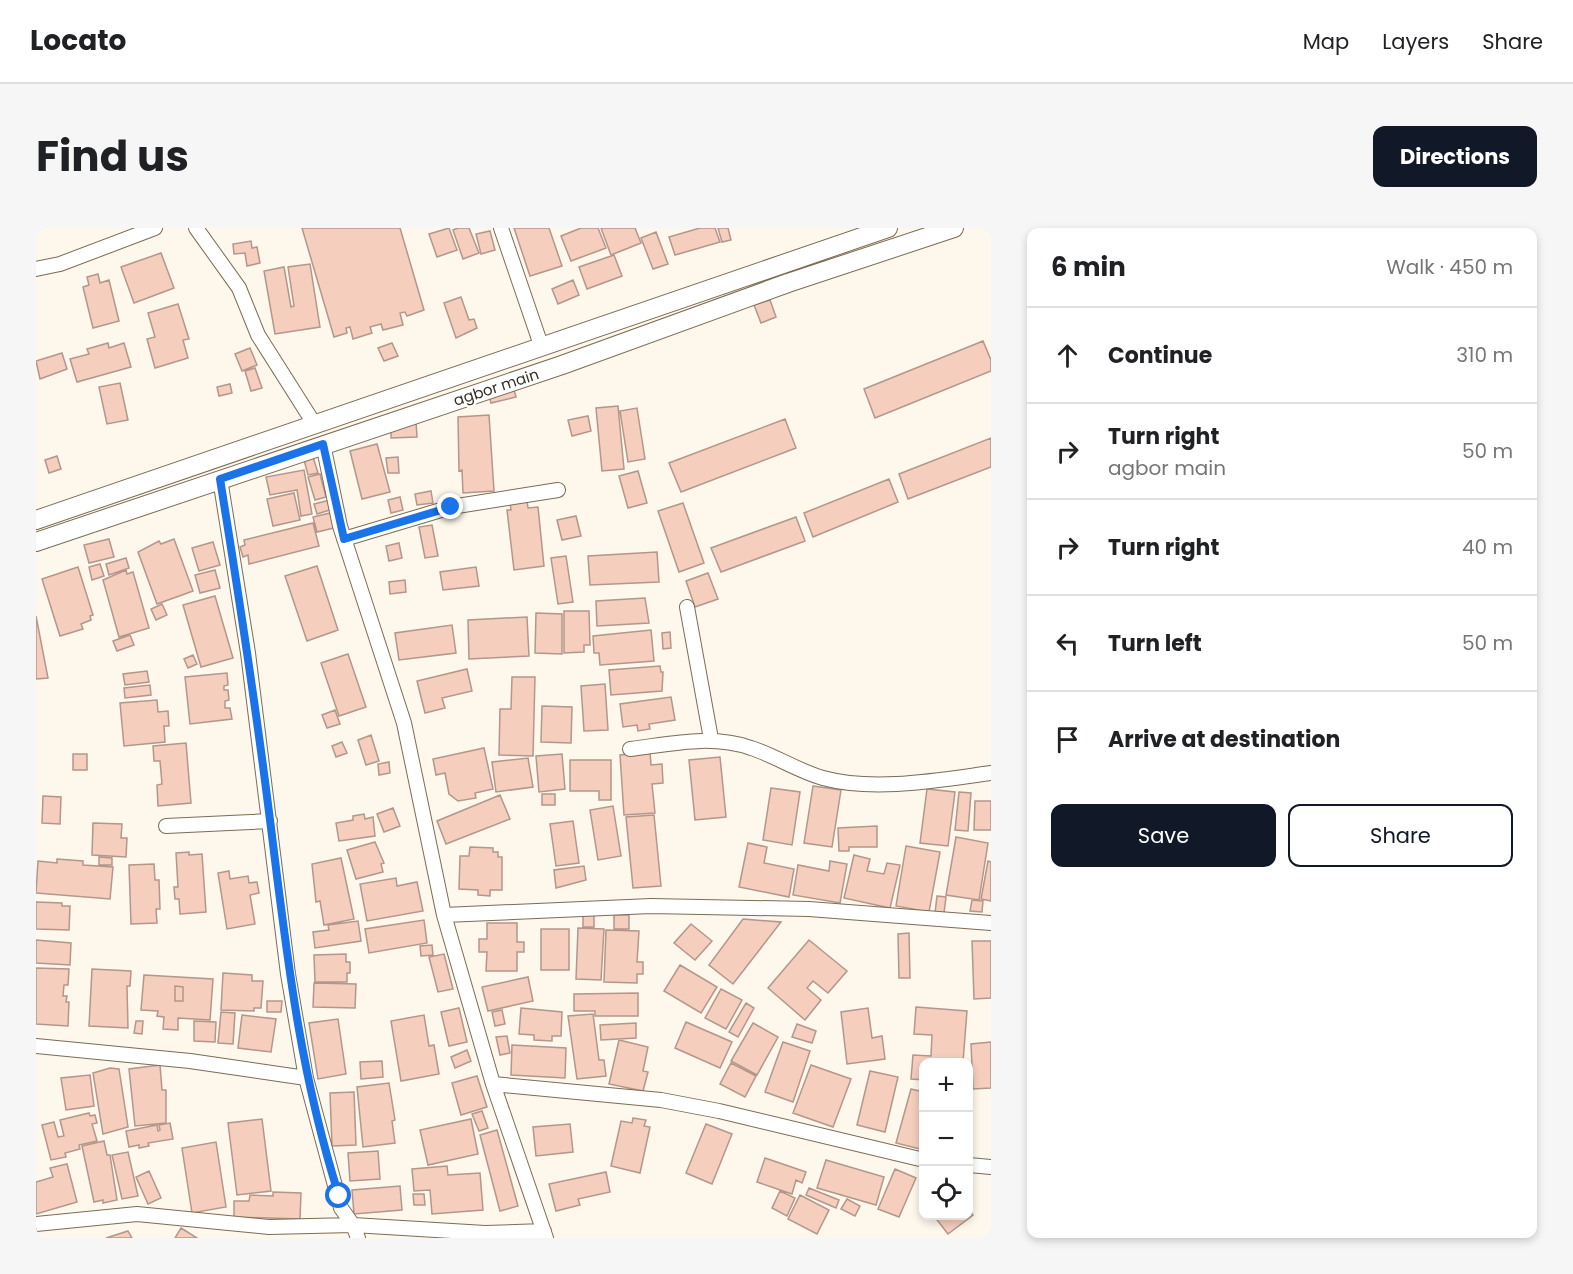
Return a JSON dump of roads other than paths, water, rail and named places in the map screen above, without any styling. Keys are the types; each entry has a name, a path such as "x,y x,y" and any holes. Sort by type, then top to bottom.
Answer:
{"main road":[{"name":"agbor main","path":"36,520 888,228"},
{"name":"agbor main","path":"36,542 562,365 798,280 954,228"},
{"path":"126,489 131,498 132,510"}],"street":[{"path":"36,269 60,264 155,228"},
{"path":"197,228 239,288 258,335 315,425"},
{"path":"501,228 542,348"},
{"path":"36,1224 137,1214 265,1232 355,1231 545,1235 493,1084 444,915 404,723 344,539 323,444"},
{"path":"220,479 248,653 288,974 306,1078 341,1208 355,1231"},
{"path":"344,539 451,507 558,490"},
{"path":"687,607 711,739"},
{"path":"630,749 711,739 750,747 823,778 864,782 922,783 991,773"},
{"path":"166,826 270,821"},
{"path":"444,915 662,906 809,909 991,923"},
{"path":"36,1046 190,1060 306,1078"},
{"path":"493,1084 661,1100 719,1111 919,1159"},
{"path":"973,1165 991,1167"}]}
